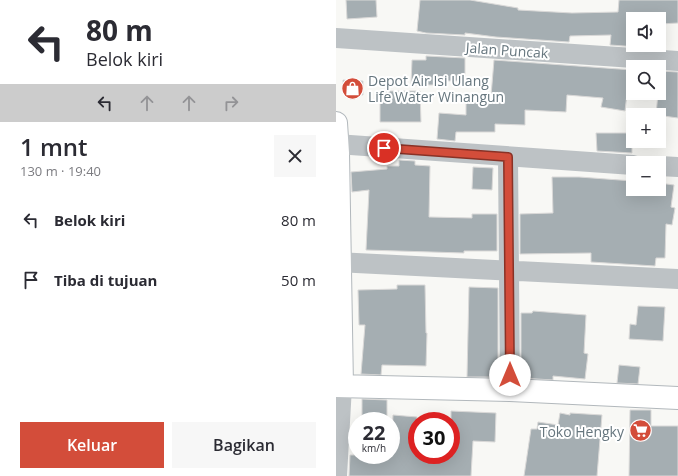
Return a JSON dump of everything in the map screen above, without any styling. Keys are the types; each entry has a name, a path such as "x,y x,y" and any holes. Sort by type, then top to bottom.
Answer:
{"street":[{"name":"Jalan Puncak","path":"336,38 678,61"},
{"path":"337,476 339,386 337,137 508,157 626,164"},
{"path":"508,157 510,390"},
{"path":"666,166 678,167"},
{"path":"338,262 678,279"},
{"path":"339,386 510,390 678,398"}],"building":[{"path":"346,0 376,0 377,17 347,19"},
{"path":"420,0 470,0 518,8 518,10 572,13 618,12 619,0 678,0 678,23 666,24 666,12 626,12 626,46 610,45 611,35 570,36 569,42 496,37 465,33 465,35 426,33 417,31"},
{"path":"426,56 465,58 465,81 435,81 435,85 411,85 412,60 426,60"},
{"path":"494,60 626,69 625,111 601,107 603,98 567,95 566,112 525,110 525,125 495,124 495,132 456,132 455,141 437,139 439,113 466,115 466,95 491,96"},
{"path":"666,71 678,72 678,118 666,116 666,108 657,108 657,100 666,100"},
{"name":"Depot Air Isi Ulang Life Water Winangun","path":"343,80 363,81 363,95 343,94"},
{"path":"380,91 420,91 421,122 380,122"},
{"path":"596,133 626,133 626,148 632,148 632,153 597,151"},
{"path":"399,160 415,161 415,165 430,166 429,217 472,218 472,214 497,214 497,251 464,251 464,253 366,250 369,190 352,192 351,172 387,169 387,166 399,166"},
{"path":"473,167 493,168 492,190 472,189"},
{"path":"552,177 579,177 626,180 626,196 666,196 666,184 674,185 671,207 675,208 672,225 666,224 665,258 656,258 655,266 591,262 591,253 520,254 520,214 553,213"},
{"path":"397,285 425,285 427,333 426,366 382,365 381,375 361,374 365,325 359,325 358,290 397,289"},
{"path":"469,287 498,288 498,377 467,377"},
{"path":"638,306 665,307 663,341 629,339 630,324 636,325"},
{"path":"533,311 586,315 584,353 588,354 585,379 553,376 553,380 521,378 521,313 532,313"},
{"path":"619,365 640,367 638,384 617,383"},
{"path":"362,399 387,400 387,412 362,412"},
{"path":"630,410 651,410 651,426 678,426 678,476 629,476"},
{"path":"451,411 496,413 495,442 473,441 471,476 349,476 350,464 400,464 400,416 408,416 408,464 460,464 460,412"},
{"path":"560,413 570,415 570,413 602,415 597,476 524,476 531,429 537,429 538,422 558,425"}],"place":[{"name":"Depot Air Isi Ulang Life Water Winangun","path":"353,88"},
{"name":"Toko Hengky","path":"640,431"}],"route":[{"path":"384,148 508,157 510,375"}]}
